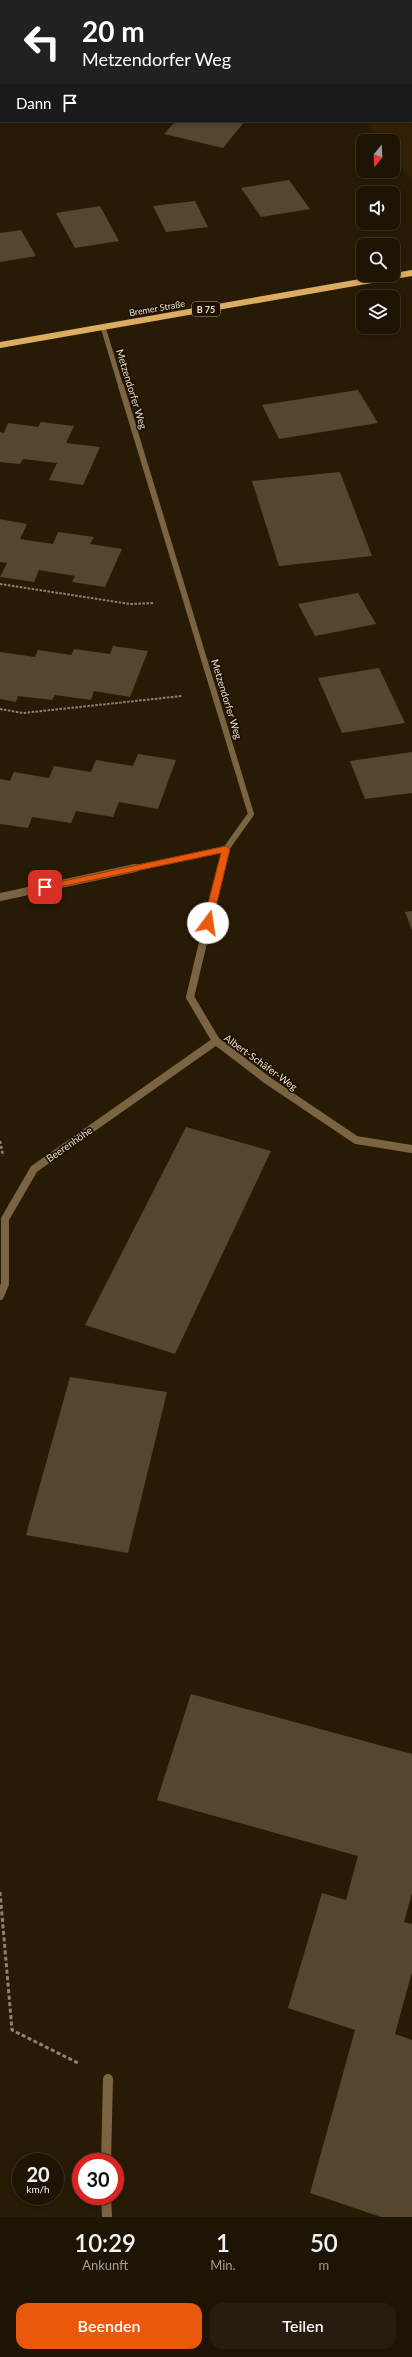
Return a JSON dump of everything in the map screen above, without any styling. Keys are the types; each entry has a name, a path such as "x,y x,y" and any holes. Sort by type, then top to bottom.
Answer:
{"main road":[{"name":"Bremer Straße","path":"0,345 412,273"}],"street":[{"name":"Metzendorfer Weg","path":"103,327 251,814 226,849"},
{"path":"0,897 226,849"},
{"name":"Albert-Schäfer-Weg","path":"226,849 190,997 216,1041 268,1080 356,1140 412,1149"},
{"name":"Beerenhöhe","path":"0,1296 5,1284 5,1218 34,1169 216,1041"},
{"path":"106,2153 108,2079"},
{"path":"106,2205 107,2217"}],"path":[{"path":"0,584 130,604 187,601"},
{"path":"0,709 23,713 215,693"},
{"path":"0,1892 12,2030 108,2079"}],"shaded area":[{"path":"366,122 412,122 412,181 400,166 400,134 375,134"}],"building":[{"path":"175,122 244,122 223,148 164,134"},
{"path":"289,180 310,209 261,217 241,188"},
{"path":"195,201 208,227 166,232 153,206"},
{"path":"100,206 119,241 75,248 56,213"},
{"path":"21,230 36,256 0,262 0,233"},
{"path":"358,390 378,423 279,439 262,405"},
{"path":"41,422 74,426 66,443 100,447 83,485 49,480 57,463 23,459 20,464 0,462 0,432 4,433 8,423 38,427"},
{"path":"340,472 372,556 279,566 252,481"},
{"path":"0,519 27,524 20,539 53,544 58,532 94,537 90,544 122,549 105,587 72,582 75,576 39,570 34,582 0,577 7,563 0,562"},
{"path":"358,593 376,624 315,636 298,604"},
{"path":"113,646 148,651 130,697 94,691 91,700 55,695 52,700 18,696 16,702 0,699 0,652 35,657 38,650 71,655 74,649 110,654"},
{"path":"379,668 405,723 342,733 318,678"},
{"path":"412,752 412,793 365,799 350,761"},
{"path":"138,754 176,760 158,809 119,802 113,817 76,811 71,823 32,817 28,828 0,824 0,779 10,781 14,772 49,778 54,766 91,772 96,760 133,766"},
{"path":"412,911 412,930 405,912"},
{"path":"186,1127 271,1151 175,1354 85,1325"},
{"path":"70,1377 167,1392 128,1553 26,1535"},
{"path":"191,1694 412,1754 412,1893 404,1922 412,1924 412,1972 395,2034 412,2040 412,2217 381,2217 310,2193 355,2030 288,2008 322,1893 346,1900 358,1856 157,1800"}],"route":[{"path":"45,887 226,849 208,923"}]}
